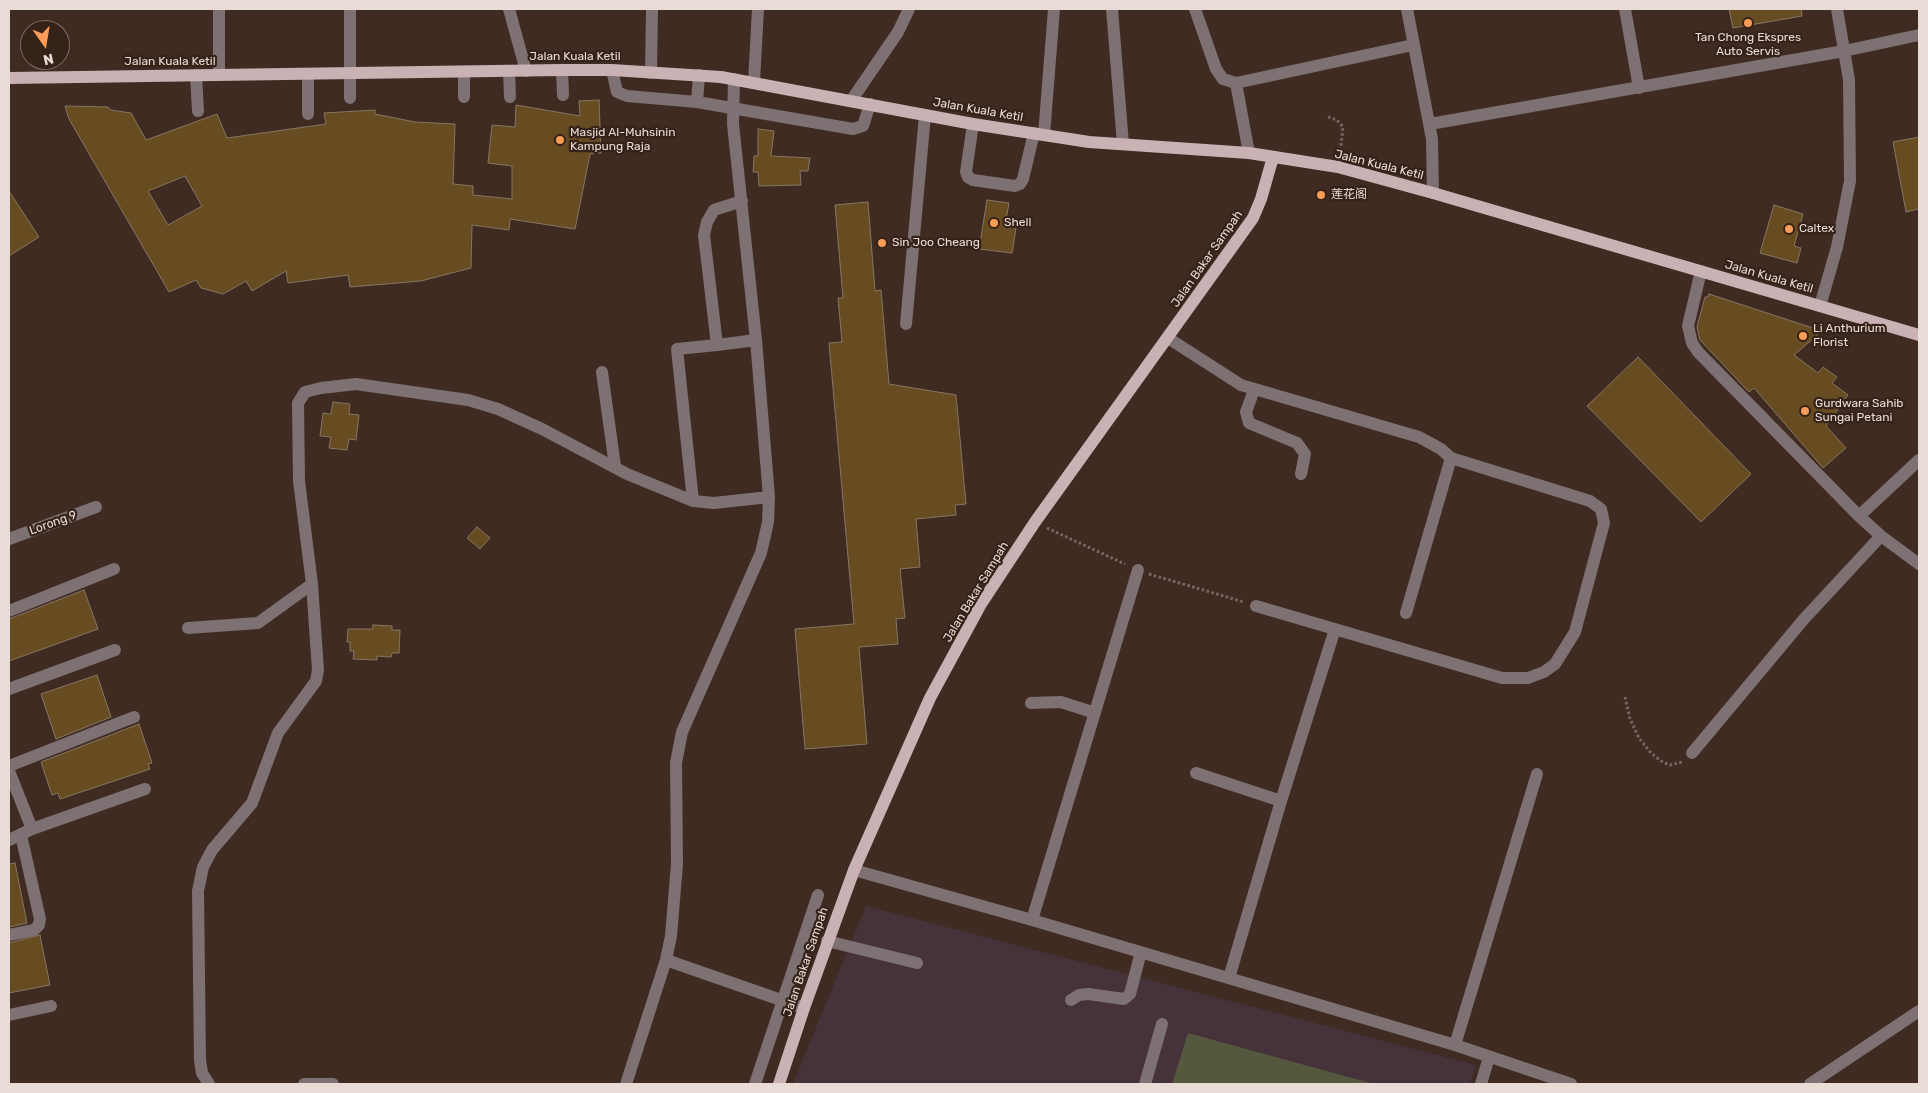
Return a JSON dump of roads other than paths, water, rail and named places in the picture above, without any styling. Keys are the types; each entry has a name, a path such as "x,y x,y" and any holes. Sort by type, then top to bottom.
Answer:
{"main road":[{"name":"Jalan Kuala Ketil","path":"9,78 612,70 734,79 973,124 1039,134 1123,144 1249,153 1338,167 1919,335"},
{"name":"Jalan Bakar Sampah","path":"779,1084 827,941 854,870 930,698 981,604 1035,522 1253,218 1273,156"}],"street":[{"path":"219,9 219,75"},
{"path":"350,9 350,98"},
{"path":"509,9 526,70"},
{"path":"652,9 652,73"},
{"path":"754,82 758,9"},
{"path":"851,101 898,32 909,9"},
{"path":"973,124 966,172 968,177 973,180 1015,186 1020,184 1024,179 1039,134 1054,9"},
{"path":"1112,9 1123,144"},
{"path":"1195,9 1216,69 1223,79 1236,83 1413,45"},
{"path":"1407,9 1430,124 1433,155 1433,193"},
{"path":"1625,9 1639,88"},
{"path":"1820,306 1846,206 1850,181 1851,125 1844,51 1837,9"},
{"path":"1430,124 1844,51 1919,35"},
{"path":"562,70 563,95"},
{"path":"612,70 617,92 628,96 697,102 853,130 863,126 870,104"},
{"path":"509,71 510,97"},
{"path":"464,72 464,97"},
{"path":"308,74 308,114"},
{"path":"196,75 198,111"},
{"path":"697,102 699,75"},
{"path":"626,1084 666,960 675,906 677,864 676,763 682,732 761,553 768,522 769,497 756,340 732,108 734,79"},
{"path":"1236,83 1249,153"},
{"path":"906,324 925,115"},
{"path":"717,345 704,235 706,222 714,210 742,201"},
{"path":"1701,271 1689,315 1688,326 1692,343 1860,516 1881,536 1919,564"},
{"path":"1168,338 1229,378 1254,390 1419,437 1441,449 1451,458 1590,501 1601,509 1604,523 1588,590 1575,632 1566,650 1555,664 1544,672 1516,680 1502,678 1256,606"},
{"path":"693,501 677,349 756,340"},
{"path":"602,372 614,466"},
{"path":"209,1084 202,1073 200,1060 198,891 203,868 212,850 252,803 278,733 316,681 318,670 312,584 300,481 298,402 305,392 356,384 468,400 498,409 636,477 693,501 714,503 769,497"},
{"path":"1254,390 1246,412 1249,423 1297,443 1305,454 1301,474"},
{"path":"1406,613 1451,458"},
{"path":"1860,516 1919,460"},
{"name":"Lorong 9","path":"9,539 96,506"},
{"path":"1692,753 1804,619 1881,536"},
{"path":"9,611 114,569"},
{"path":"1032,920 1138,570"},
{"path":"188,628 258,623 312,584"},
{"path":"1229,978 1281,801 1335,629"},
{"path":"9,689 115,650"},
{"path":"1032,703 1061,702 1095,713"},
{"path":"9,766 134,718"},
{"path":"9,771 27,832 40,919 39,925 34,930 9,935"},
{"path":"1196,773 1281,801"},
{"path":"1455,1045 1537,774"},
{"path":"9,840 145,789"},
{"path":"854,870 1032,920 1455,1045 1571,1084"},
{"path":"755,1084 818,895"},
{"path":"827,941 917,963"},
{"path":"1071,1000 1079,995 1088,994 1124,999 1130,994 1141,952"},
{"path":"666,960 804,1008"},
{"path":"9,1015 51,1006"},
{"path":"1810,1084 1919,1011"},
{"path":"1145,1084 1162,1024"},
{"path":"1481,1084 1489,1057"},
{"path":"304,1084 333,1084"}],"place":[{"name":"Tan Chong Ekspres Auto Servis","path":"1748,23"},
{"name":"Masjid Al-Muhsinin Kampung Raja","path":"560,140"},
{"name":"莲花阁","path":"1321,195"},
{"name":"Shell","path":"994,223"},
{"name":"Caltex","path":"1789,229"},
{"name":"Sin Joo Cheang","path":"882,243"},
{"name":"Li Anthurium Florist","path":"1803,336"},
{"name":"Gurdwara Sahib Sungai Petani","path":"1805,411"}]}
